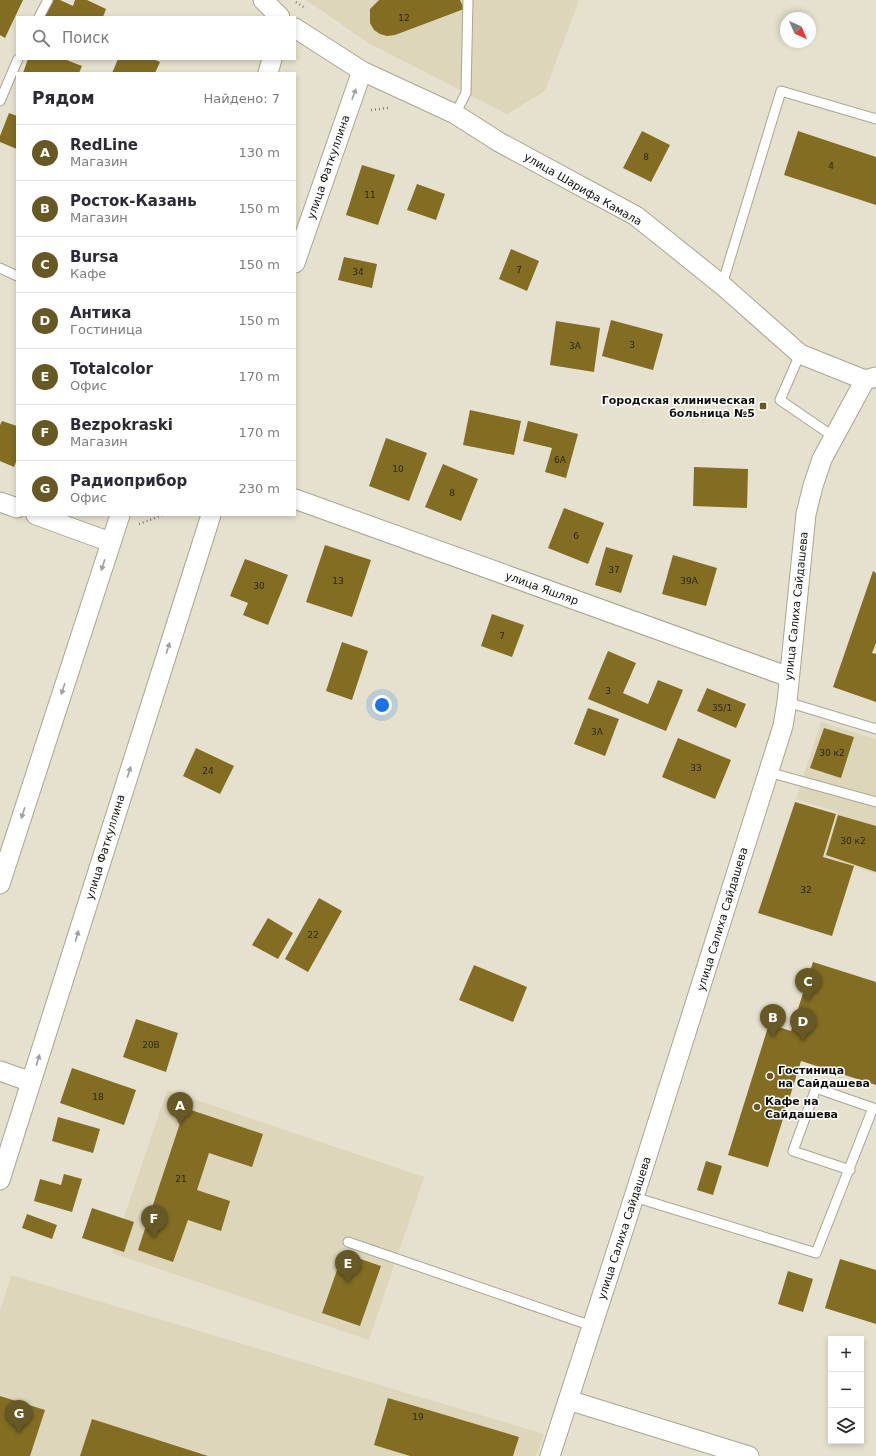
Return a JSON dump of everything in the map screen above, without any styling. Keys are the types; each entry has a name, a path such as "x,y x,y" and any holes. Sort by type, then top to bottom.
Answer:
{"street":[{"path":"263,0 279,16"},
{"name":"улица Шарифа Камала","path":"296,29 362,71 455,114 500,142 636,216 722,285 800,354 870,378"},
{"path":"268,72 272,60"},
{"name":"улица Фаткуллина","path":"296,260 362,71"},
{"name":"улица Салиха Сайдашева","path":"550,1456 634,1197 783,726 787,702 806,514 813,486 822,459 870,378"},
{"name":"улица Яшляр","path":"296,499 789,677"},
{"path":"0,502 16,508"},
{"path":"39,516 110,542"},
{"name":"улица Фаткуллина","path":"0,1180 7,1135 31,1082 211,516"},
{"path":"0,884 110,542 127,520"},
{"path":"0,1071 31,1082"},
{"path":"568,1400 750,1456"}],"lane":[{"path":"40,16 48,0"},
{"path":"455,114 466,93 468,0"},
{"path":"0,101 18,60"},
{"path":"722,285 781,91 876,119"},
{"path":"0,268 16,276"},
{"path":"800,354 780,400 834,437"},
{"path":"787,702 876,729"},
{"path":"768,772 876,802"},
{"path":"634,1197 816,1254 850,1170 873,1108 816,1088 793,1151 850,1170"},
{"path":"348,1242 592,1326"}],"path":[{"path":"294,0 307,9"},
{"path":"364,110 386,108 392,110"},
{"path":"127,520 156,516"}],"shaded area":[{"path":"306,0 579,0 545,91 507,114 370,44"},
{"path":"821,722 876,739 876,874 824,856 837,812 796,799"},
{"path":"167,1090 424,1177 369,1340 112,1253"},
{"path":"11,1275 544,1434 536,1456 0,1456 0,1312"}],"building":[{"path":"0,0 23,0 5,38 0,35"},
{"path":"46,0 60,0 73,6 75,0 87,0 106,9 103,16 41,16"},
{"path":"379,0 460,0 464,9 395,35 387,36 374,30 370,23 370,9"},
{"path":"28,60 67,60 82,66 79,72 23,72"},
{"path":"118,60 155,60 160,62 155,72 112,72"},
{"path":"9,113 16,116 16,149 0,142 0,136"},
{"path":"642,131 670,145 651,182 623,168"},
{"path":"798,131 876,157 876,205 784,175"},
{"path":"362,165 395,175 378,225 346,215"},
{"path":"417,184 445,194 436,220 407,210"},
{"path":"511,249 539,261 527,291 499,279"},
{"path":"344,257 377,264 372,288 338,280"},
{"path":"611,320 663,334 653,370 602,356"},
{"path":"556,321 600,328 594,372 550,365"},
{"path":"470,410 521,421 514,455 463,445"},
{"path":"2,421 16,426 16,462 14,467 0,461 0,425"},
{"path":"528,421 578,434 566,478 545,472 552,448 523,441"},
{"path":"386,438 427,453 409,501 369,486"},
{"path":"443,464 478,479 461,521 425,507"},
{"path":"694,467 748,469 747,508 693,506"},
{"path":"564,508 604,523 588,564 548,548"},
{"path":"325,545 371,560 352,617 306,602"},
{"path":"606,547 633,555 621,593 595,585"},
{"path":"673,555 717,568 706,606 662,594"},
{"path":"245,559 288,575 268,625 243,615 248,603 230,596"},
{"path":"873,571 876,573 876,643 872,653 876,654 876,702 833,687"},
{"path":"492,614 524,625 512,657 481,646"},
{"path":"342,642 368,651 352,700 326,691"},
{"path":"608,651 636,663 623,693 648,704 658,680 683,690 666,731 588,699"},
{"path":"707,688 746,704 736,728 697,711"},
{"path":"588,708 619,719 605,756 574,744"},
{"path":"824,728 854,737 841,778 810,768"},
{"path":"678,738 731,760 715,799 662,777"},
{"path":"196,748 234,766 220,794 183,776"},
{"path":"795,802 836,814 823,857 854,866 832,936 758,913"},
{"path":"838,815 876,826 876,872 826,855"},
{"path":"319,898 342,911 308,972 285,959"},
{"path":"268,918 293,933 278,959 252,945"},
{"path":"813,962 876,982 876,1085 801,1061 768,1167 728,1155 769,1024 791,1031"},
{"path":"474,965 527,987 513,1022 459,1000"},
{"path":"136,1019 178,1033 166,1072 123,1057"},
{"path":"72,1068 136,1090 124,1125 60,1103"},
{"path":"185,1108 263,1134 252,1167 209,1153 197,1190 230,1201 221,1231 188,1220 173,1262 138,1250"},
{"path":"58,1117 100,1129 93,1153 52,1141"},
{"path":"706,1161 722,1166 713,1195 697,1190"},
{"path":"64,1174 82,1179 72,1212 34,1201 40,1179 61,1185"},
{"path":"92,1208 134,1222 124,1252 82,1238"},
{"path":"27,1214 57,1225 52,1239 22,1228"},
{"path":"343,1253 381,1266 360,1326 322,1313"},
{"path":"840,1259 876,1270 876,1324 825,1308"},
{"path":"788,1271 813,1279 803,1312 778,1304"},
{"path":"0,1396 45,1410 30,1456 0,1456"},
{"path":"388,1398 519,1437 513,1456 410,1456 374,1445"},
{"path":"92,1419 208,1456 80,1456"}],"place":[{"name":"Городская клиническая больница №5","path":"763,406"},
{"name":"Bursa","path":"808,1001"},
{"name":"Росток-Казань","path":"773,1037"},
{"name":"Антика","path":"803,1041"},
{"name":"Гостиница на Сайдашева","path":"770,1076"},
{"name":"Кафе на Сайдашева","path":"757,1107"},
{"name":"RedLine","path":"180,1125"},
{"name":"Bezpokraski","path":"154,1238"},
{"name":"Totalcolor","path":"348,1283"},
{"name":"Радиоприбор","path":"19,1433"}]}
